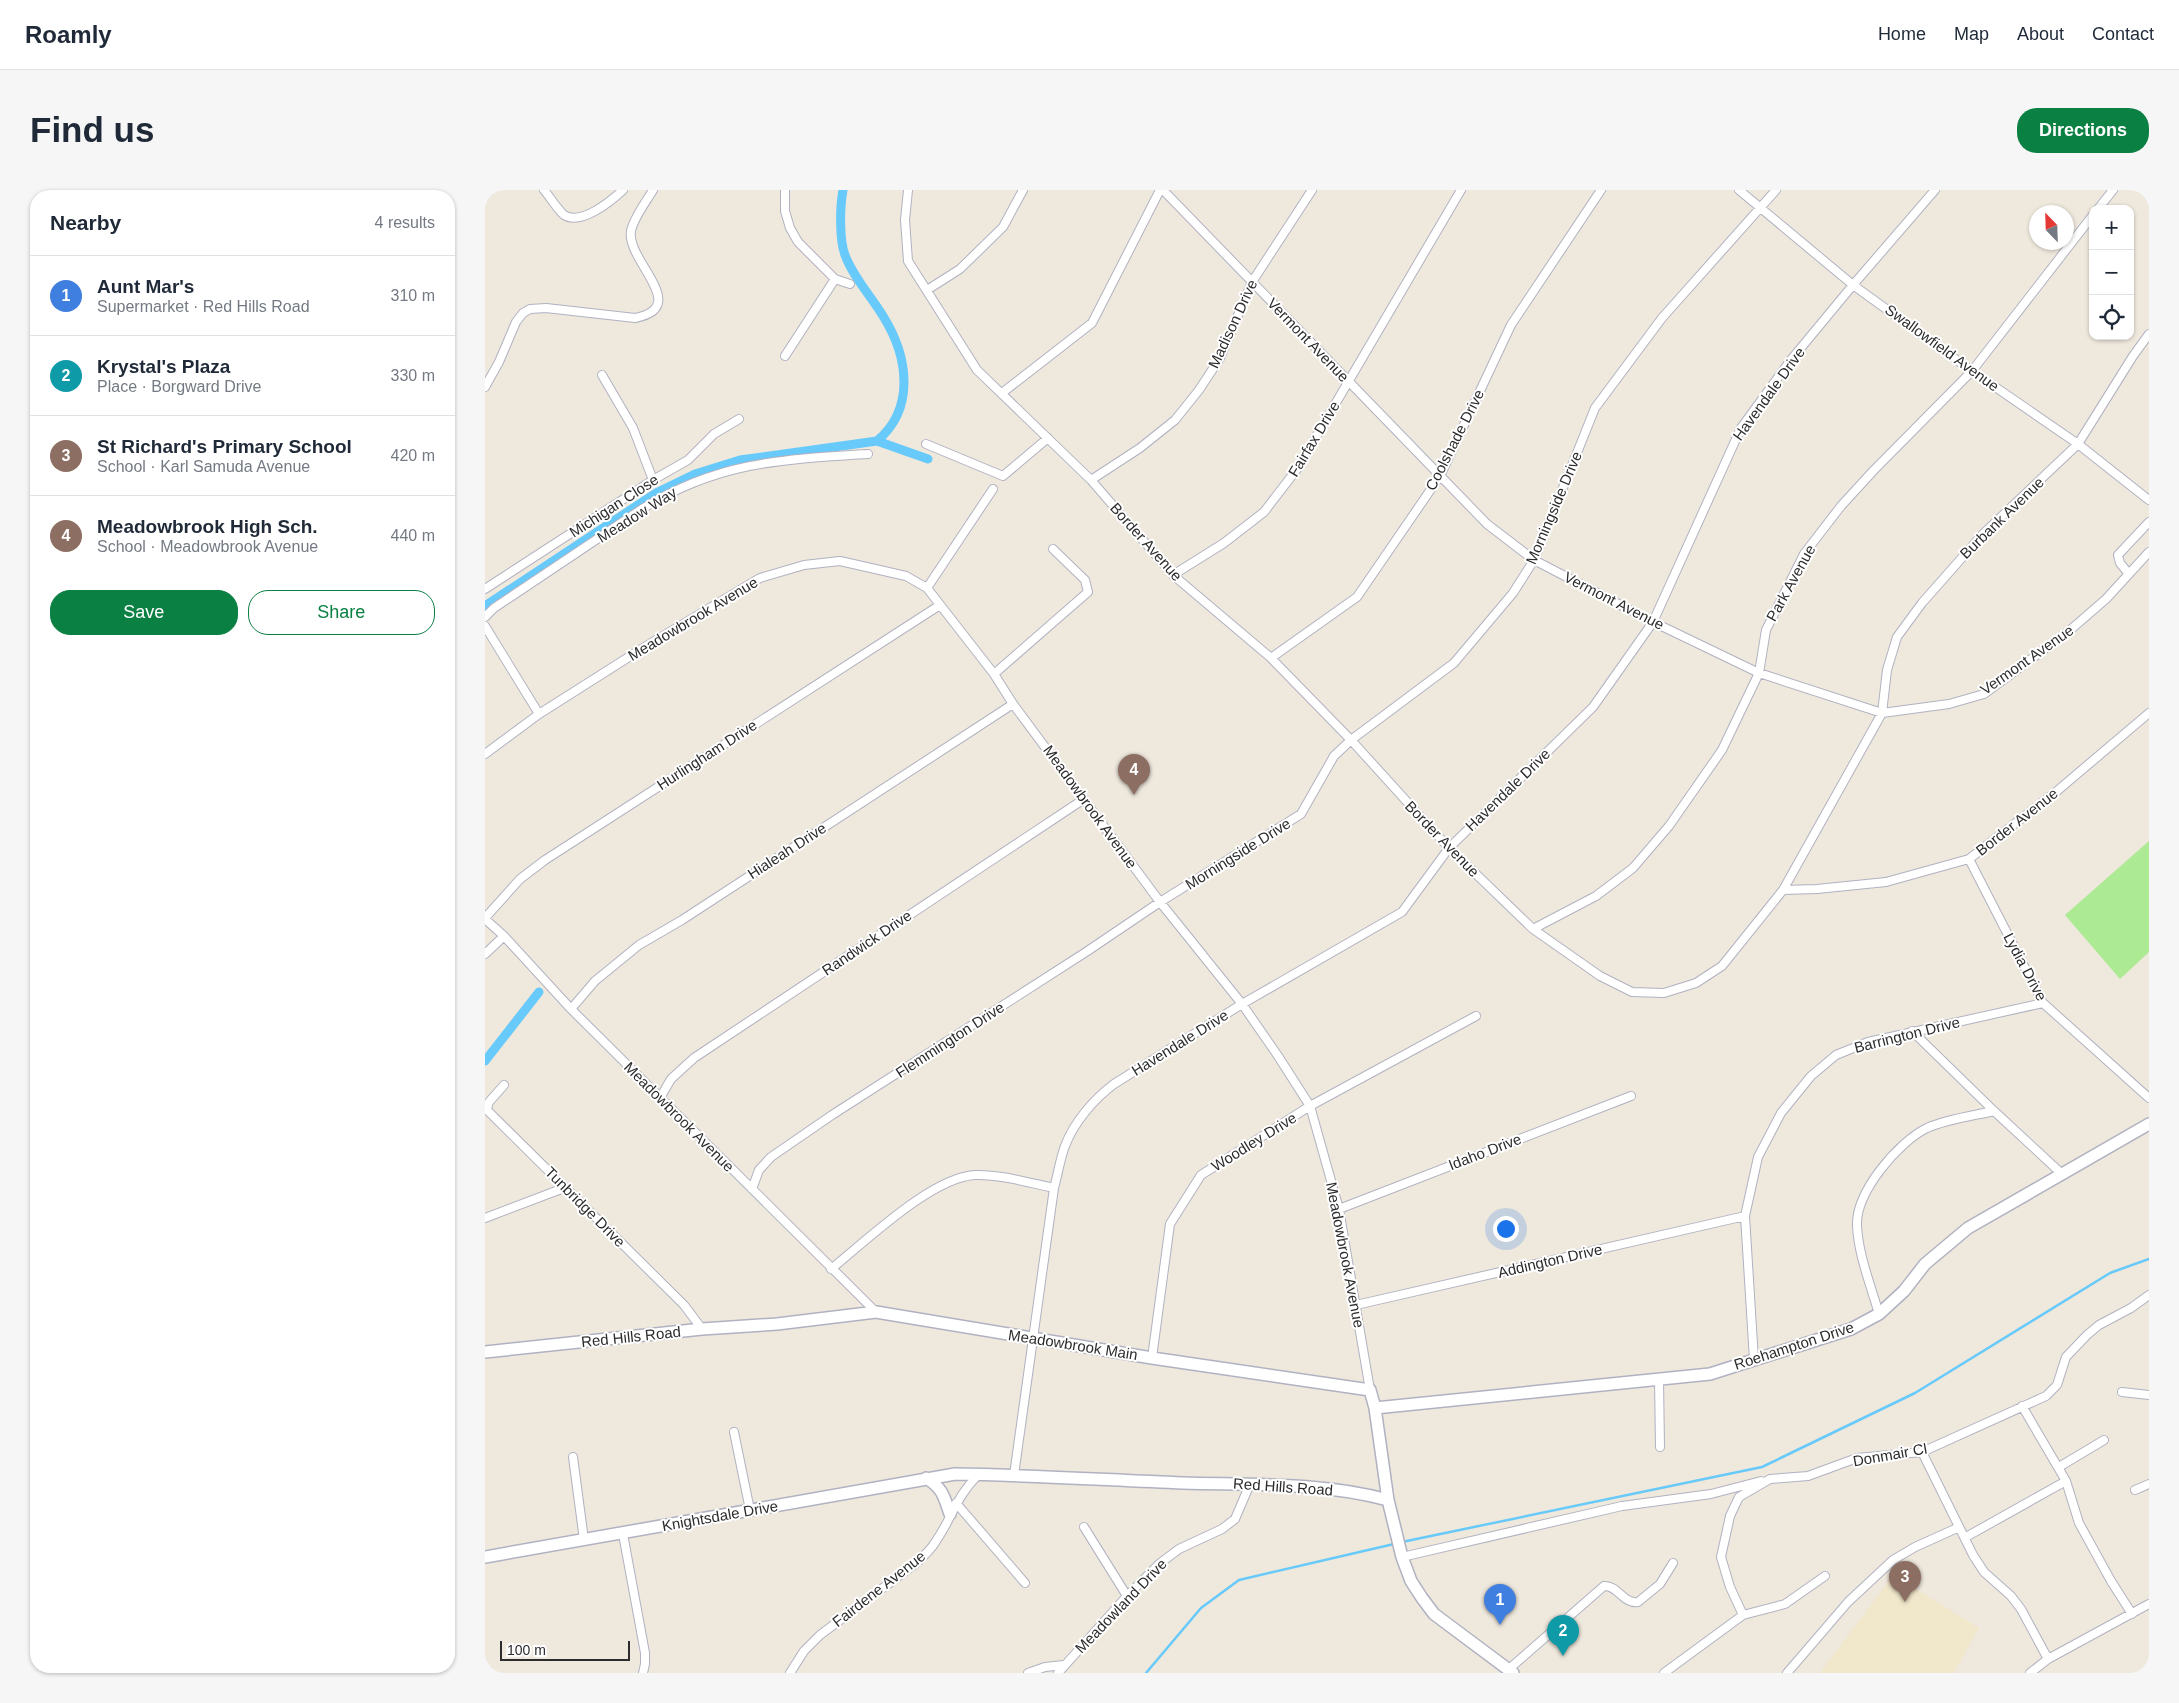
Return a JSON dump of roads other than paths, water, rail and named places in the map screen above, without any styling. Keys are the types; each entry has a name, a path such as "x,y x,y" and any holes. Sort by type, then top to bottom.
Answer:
{"street":[{"path":"544,190 564,215 572,217 588,215 611,201 623,190"},
{"path":"485,387 499,362 516,322 523,312 530,309 546,308 627,318 645,316 656,306 659,297 657,288 641,265 632,246 631,231 653,190"},
{"path":"785,190 785,212 790,228 798,242 835,279 850,284"},
{"name":"Border Avenue","path":"908,190 905,220 908,261 977,370 1091,480 1173,576 1271,658 1351,740 1449,848 1533,929 1600,976 1631,992 1663,993 1697,983 1722,966 1783,890 1817,889 1886,882 1969,859 2057,792 2149,713"},
{"path":"927,290 960,269 1003,227 1023,190"},
{"path":"1002,393 1092,324 1161,190"},
{"name":"Vermont Avenue","path":"1161,190 1487,524 1534,560 1653,622 1759,673 1882,713 1949,704 1984,694 2069,631 2106,599 2149,552"},
{"name":"Madison Drive","path":"1091,480 1140,448 1175,420 1199,390 1220,358 1252,282 1311,190"},
{"name":"Fairfax Drive","path":"1173,576 1224,543 1264,512 1297,470 1461,190"},
{"name":"Coolshade Drive","path":"1271,658 1357,598 1440,476 1511,325 1601,190"},
{"name":"Swallowfield Avenue","path":"1739,190 1853,285 1972,371 2078,444 2149,500"},
{"name":"Morningside Drive","path":"1160,902 1301,814 1334,756 1351,740 1454,663 1513,593 1534,560 1595,408 1662,318 1776,190"},
{"name":"Havendale Drive","path":"1013,1475 1055,1188 1066,1145 1082,1117 1101,1093 1114,1084 1241,1004 1402,912 1449,848 1593,707 1653,622 1741,428 1853,285 1935,190"},
{"path":"2101,205 2113,190"},
{"name":"Park Avenue","path":"1533,929 1596,896 1633,868 1669,826 1722,750 1759,673 1766,630 1804,554 1841,506 1874,470 1972,371 2089,220"},
{"path":"785,356 835,279"},
{"name":"Burbank Avenue","path":"1882,713 1887,670 1892,649 1897,637 1921,602 1982,535 2078,444 2133,356 2149,334"},
{"path":"602,375 633,428 653,480"},
{"name":"Michigan Close","path":"485,589 653,480 688,460 714,434 739,419"},
{"path":"926,444 1003,476 1047,438"},
{"name":"Meadow Way","path":"485,617 494,608 642,509 665,494 688,484 719,472 746,465 785,459 868,454"},
{"path":"927,588 993,489"},
{"path":"2129,574 2120,563 2119,555 2149,522"},
{"path":"994,674 1088,592 1085,580 1053,549"},
{"name":"Meadowbrook Avenue","path":"485,754 539,714 643,648 760,578 804,565 840,561 906,576 927,588 994,674 1013,704 1160,902 1241,1004 1278,1056 1309,1106 1339,1209 1370,1390 1375,1408 1388,1500"},
{"name":"Hurlingham Drive","path":"485,918 520,878 545,860 940,605"},
{"path":"485,626 539,714"},
{"name":"Hialeah Drive","path":"571,1010 595,981 639,945 690,914 1013,704"},
{"path":"1783,890 1882,713"},
{"name":"Randwick Drive","path":"660,1098 671,1079 694,1058 1084,799"},
{"name":"Lydia Drive","path":"1969,859 2043,1003 2149,1098"},
{"name":"Flemmington Drive","path":"752,1189 759,1170 771,1157 1160,902"},
{"name":"Meadowbrook Avenue","path":"485,918 504,936 571,1010 876,1312"},
{"path":"485,954 504,936"},
{"name":"Barrington Drive","path":"1754,1360 1745,1216 1759,1157 1781,1113 1811,1076 1836,1055 1868,1042 2043,1003"},
{"name":"Woodley Drive","path":"1152,1358 1170,1224 1201,1175 1309,1106 1476,1016"},
{"path":"1912,1032 2062,1174"},
{"name":"Tunbridge Drive","path":"504,1085 489,1102 487,1109 684,1306 702,1329"},
{"name":"Idaho Drive","path":"1339,1209 1631,1096"},
{"path":"1879,1314 1859,1242 1857,1223 1861,1202 1875,1179 1893,1156 1911,1138 1927,1128 1994,1111"},
{"name":"Roehampton Drive","path":"1375,1408 1710,1374 1851,1329 1879,1314 1904,1291 1925,1264 1953,1240 1995,1212 2149,1124"},
{"path":"831,1269 929,1192 957,1179 974,1175 1055,1188"},
{"path":"485,1218 564,1188"},
{"name":"Addington Drive","path":"1356,1305 1745,1216"},
{"name":"Donmair Cl","path":"1743,1615 1730,1588 1721,1558 1730,1516 1739,1497 1770,1479 1808,1476 1857,1458 1922,1452 2046,1396 2057,1385 2066,1357 2087,1336 2099,1325 2131,1308 2149,1295"},
{"name":"Meadowbrook Main","path":"777,1324 876,1312 1152,1358 1370,1390"},
{"name":"Red Hills Road","path":"485,1352 702,1329 777,1324"},
{"path":"1659,1380 1660,1448"},
{"path":"2122,1392 2149,1395"},
{"path":"2022,1406 2066,1481 2079,1523 2111,1581 2133,1614"},
{"path":"734,1432 750,1510"},
{"path":"2059,1467 2104,1440"},
{"path":"1922,1452 1960,1529 1966,1537 1973,1555 1984,1572 2011,1596 2021,1609 2048,1659"},
{"path":"573,1457 584,1540"},
{"name":"Red Hills Road","path":"955,1474 1250,1484 1360,1493 1388,1500"},
{"name":"Knightsdale Drive","path":"485,1557 955,1474"},
{"name":"Fairdene Avenue","path":"790,1673 804,1651 820,1635 915,1564 928,1552 937,1540 965,1488 979,1475"},
{"path":"926,1478 937,1484 951,1514"},
{"path":"1402,1557 1621,1506 1711,1494 1770,1479"},
{"path":"1966,1537 2066,1481"},
{"name":"Meadowland Drive","path":"1058,1673 1127,1596 1159,1564 1179,1549 1222,1528 1235,1519 1250,1484"},
{"path":"2135,1490 2149,1484"},
{"path":"1388,1500 1402,1557 1411,1581 1434,1614 1511,1671 1601,1588 1608,1586 1629,1601 1637,1602 1660,1584 1673,1563"},
{"path":"956,1503 1025,1583"},
{"path":"1084,1528 1127,1596"},
{"path":"1787,1673 1848,1602 1893,1560 1915,1547 1955,1529 1960,1529"},
{"path":"623,1534 645,1653 643,1673"},
{"path":"1664,1673 1743,1615 1785,1604 1825,1576"},
{"path":"2029,1673 2048,1659 2149,1604"},
{"path":"1028,1673 1045,1667 1064,1665"}],"waterway":[{"path":"843,190 841,222 845,255 848,263 892,332 902,364 903,397 898,413 889,428 877,441"},
{"path":"485,606 656,493 695,474 740,460 877,441 928,459"},
{"path":"485,1061 539,992"},
{"path":"1402,1542 1762,1467 1915,1393 2110,1273 2149,1259"},
{"path":"1146,1673 1201,1608 1239,1580 1394,1544"}],"place":[{"name":"Meadowbrook High Sch.","path":"1134,795"},
{"name":"St Richard's Primary School","path":"1905,1602"},
{"name":"Aunt Mar's","path":"1500,1625"},
{"name":"Krystal's Plaza","path":"1563,1656"}]}
